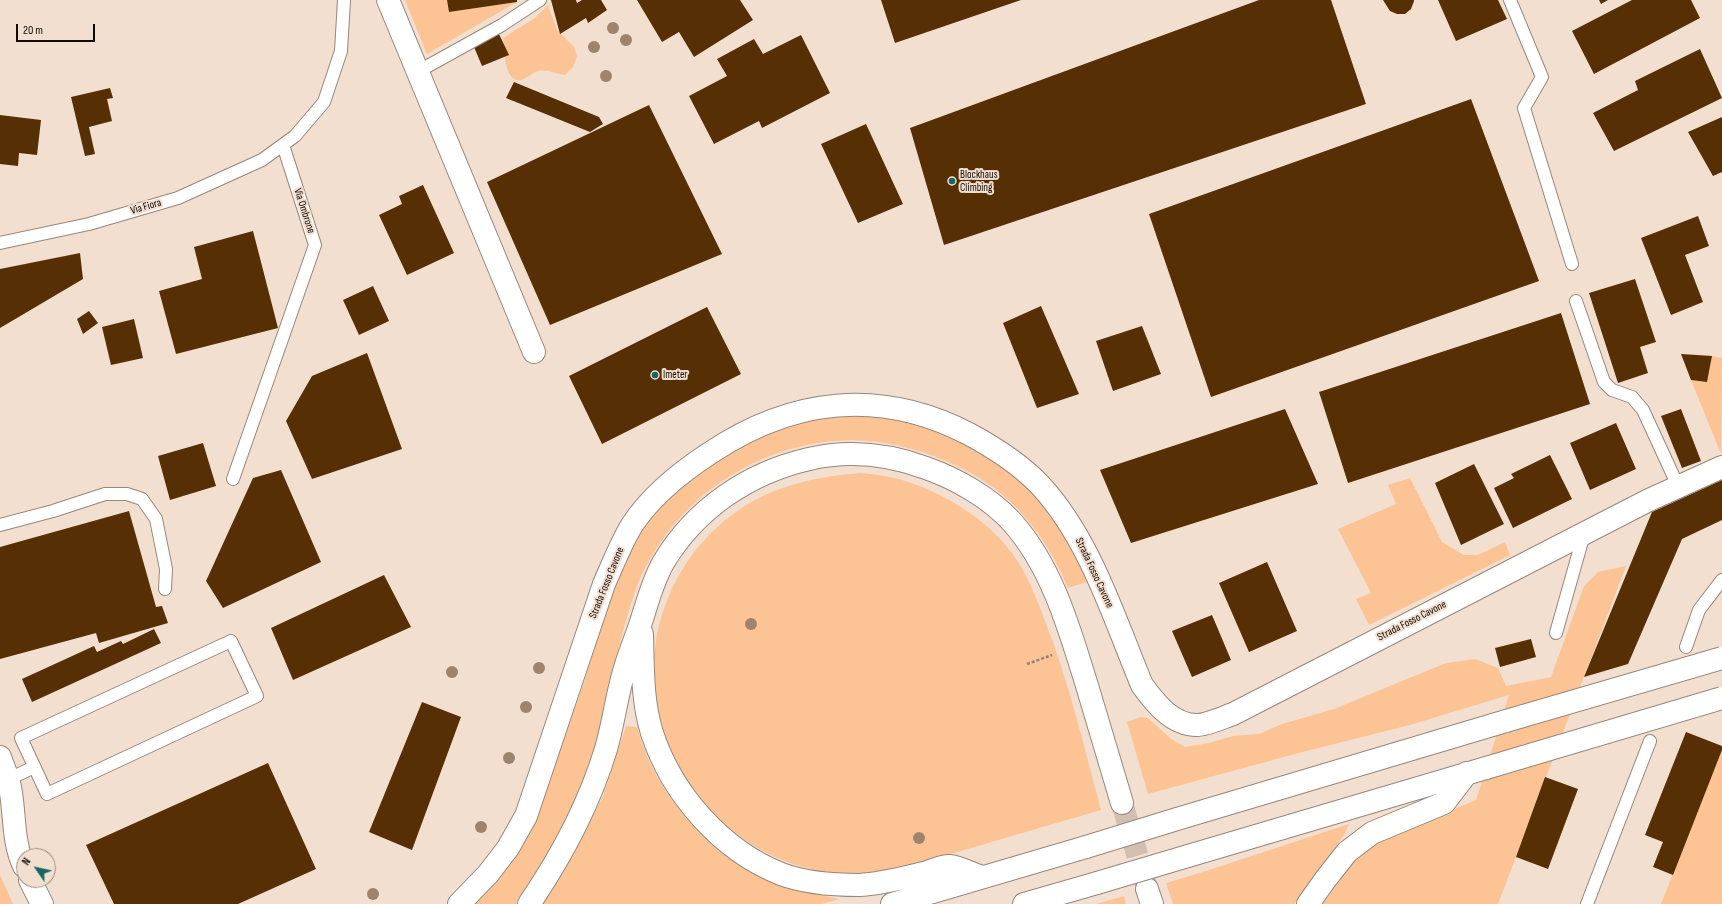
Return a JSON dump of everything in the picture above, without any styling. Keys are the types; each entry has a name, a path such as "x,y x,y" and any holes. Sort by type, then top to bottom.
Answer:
{"main road":[{"path":"388,0 534,352"},
{"name":"Strada Fosso Cavone","path":"459,904 488,874 508,848 526,816 604,584 618,551 633,525 667,486 694,463 725,443 756,426 786,415 821,407 852,404 884,406 918,413 956,428 990,446 1018,465 1046,492 1076,535 1094,568 1142,685 1152,699 1164,711 1181,722 1198,725 1233,714 1462,594 1678,486 1722,467"},
{"path":"528,904 542,884 569,838 590,794 606,749 622,676 647,600 663,564 686,530 700,515 715,503 747,482 782,466 816,457 834,455 877,455 915,464 934,471 966,487 997,508 1010,521 1024,537 1044,569 1066,619 1122,803"},
{"path":"642,619 643,682 646,709 652,733 660,753 669,772 692,806 719,834 736,848 767,868 782,875 841,885 880,883 949,866 982,877"},
{"path":"892,904 1722,658"},
{"path":"1024,904 1722,698"},
{"path":"0,757 11,791 18,848"},
{"path":"1308,904 1347,852 1372,832 1444,803 1476,770"},
{"path":"34,888 42,904"}],"lane":[{"path":"283,145 295,136 324,102 341,51 344,0"},
{"path":"417,72 502,25 540,0"},
{"path":"1510,0 1542,77 1524,108 1572,264"},
{"name":"Via Fiora","path":"0,243 89,224 178,198 262,160 283,145"},
{"name":"Via Ombrone","path":"233,478 315,245 283,145"},
{"path":"1576,300 1604,382 1612,390 1632,397 1643,410 1678,486"},
{"path":"0,525 53,511 105,494 127,494 142,499 156,519 166,569 165,590"},
{"path":"1556,634 1584,534"},
{"path":"1686,647 1699,610 1722,580"},
{"path":"231,641 257,696 47,794 34,767 21,738 231,641"},
{"path":"1587,904 1650,741"},
{"path":"7,780 34,767"}],"shaded area":[{"path":"405,0 447,0 449,12 517,2 427,54"},
{"path":"548,5 557,30 574,47 577,56 573,67 565,75 548,71 538,71 521,80 515,80 508,71 506,64 503,38 535,18"},
{"path":"1712,356 1722,358 1721,454 1691,380 1707,382"},
{"path":"862,411 936,427 1017,473 1057,519 1089,581 1068,588 1041,537 1024,515 1004,496 983,480 959,467 933,456 904,447 862,441 820,443 780,453 741,470 706,493 676,522 652,556 634,595 626,621 596,748 589,769 572,810 552,849 516,904 470,904 478,898 533,827 584,683 612,590 633,537 655,506 720,453 792,422"},
{"path":"861,473 899,479 915,484 946,498 976,517 1001,540 1012,553 1031,586 1054,644 1076,714 1101,810 913,865 877,872 840,873 816,870 796,865 777,858 758,848 724,823 695,792 680,769 667,742 660,721 655,692 654,662 657,633 665,605 677,578 693,553 713,531 736,512 750,503 765,495 796,484 844,474"},
{"path":"1410,478 1442,542 1464,555 1478,555 1505,542 1510,555 1369,625 1356,599 1371,593 1338,529 1396,504 1388,485"},
{"path":"1626,566 1498,904 1323,904 1356,858 1375,842 1476,800 1509,695 1410,725 1295,754 1148,794 1127,722 1141,717 1148,718 1170,738 1185,747 1209,743 1233,736 1259,734 1282,724 1334,709 1446,663 1475,659 1498,668 1506,686 1551,677 1584,586 1598,572"},
{"path":"626,726 637,727 655,773 666,790 690,823 720,852 736,864 773,882 798,890 839,899 822,904 542,904 577,847 603,796"},
{"path":"1722,750 1722,904 1661,904"},
{"path":"1349,824 1344,835 1294,904 1173,904 1166,883"},
{"path":"0,875 13,904 0,904"},
{"path":"1124,896 1126,904 1096,904"}],"building":[{"path":"447,0 517,0 517,2 449,12"},
{"path":"551,0 576,0 577,3 582,0 601,0 607,10 588,23 586,18 560,34"},
{"path":"637,0 740,0 753,20 694,57 679,32 662,42"},
{"path":"881,0 1021,0 895,43"},
{"path":"1259,0 1331,0 1366,104 944,245 910,128"},
{"path":"1383,0 1414,1 1411,9 1405,14 1397,14 1390,11"},
{"path":"1438,0 1498,0 1507,19 1456,41"},
{"path":"1599,0 1608,0 1601,4"},
{"path":"1632,0 1691,0 1700,18 1594,74 1572,31"},
{"path":"498,32 509,55 482,66 474,47"},
{"path":"801,35 830,93 762,128 759,121 714,144 689,96 727,76 717,59 754,39 763,54"},
{"path":"1700,49 1722,98 1614,151 1593,113 1638,90 1635,81"},
{"path":"514,82 599,117 603,124 590,132 506,98"},
{"path":"110,88 113,98 107,99 112,121 89,127 95,154 85,156 71,97"},
{"path":"1471,99 1539,281 1211,397 1149,214"},
{"path":"649,105 722,254 550,325 487,182"},
{"path":"0,115 41,120 37,155 19,153 18,166 0,164"},
{"path":"1722,117 1722,172 1713,176 1688,132"},
{"path":"866,124 903,204 858,223 821,144"},
{"path":"423,185 454,253 407,275 379,215 402,204 399,196"},
{"path":"1698,216 1709,246 1685,255 1703,302 1671,315 1641,238"},
{"path":"253,231 278,328 176,354 159,291 202,279 194,247"},
{"path":"80,253 83,279 0,328 0,269"},
{"path":"1635,279 1656,342 1640,347 1648,373 1618,383 1589,293"},
{"path":"373,286 389,321 359,335 343,300"},
{"path":"1041,306 1079,394 1037,408 1003,323"},
{"name":"Imeter","path":"707,307 741,374 602,444 569,376"},
{"path":"89,311 98,323 83,334 77,319"},
{"path":"1561,313 1590,404 1348,483 1319,392"},
{"path":"134,319 143,358 111,365 102,327"},
{"path":"1142,326 1161,374 1113,391 1096,341"},
{"path":"367,353 402,449 312,479 286,421 312,376"},
{"path":"1681,354 1712,356 1707,382 1691,380"},
{"path":"1285,409 1318,484 1131,543 1100,470"},
{"path":"1681,409 1701,461 1682,468 1661,416"},
{"path":"1616,423 1636,469 1590,490 1570,443"},
{"path":"203,443 216,486 170,500 158,456"},
{"path":"1550,455 1572,499 1513,528 1494,488 1514,478 1511,474"},
{"path":"1474,464 1504,524 1461,545 1435,483"},
{"path":"281,470 321,562 223,608 206,581 253,478"},
{"path":"1722,480 1722,520 1682,539 1628,664 1584,677 1652,512"},
{"path":"129,511 156,607 162,606 168,623 99,643 96,633 0,659 0,547"},
{"path":"1267,562 1297,631 1249,652 1219,583"},
{"path":"384,575 411,627 293,680 271,628"},
{"path":"1212,615 1231,660 1192,677 1172,631"},
{"path":"154,629 161,643 32,702 22,679 94,646 97,652 121,641 123,644"},
{"path":"1531,639 1536,657 1500,667 1495,648"},
{"path":"422,702 461,717 412,850 369,832"},
{"path":"1686,732 1722,746 1722,750 1673,875 1653,867 1663,842 1645,835"},
{"path":"268,763 316,869 238,904 114,904 86,845"},
{"path":"1545,777 1578,789 1548,869 1516,857"}],"tunnel":[{"path":"1122,803 1147,888"}],"place":[{"name":"Blockhaus Climbing","path":"952,181"},
{"name":"Imeter","path":"655,375"}]}
